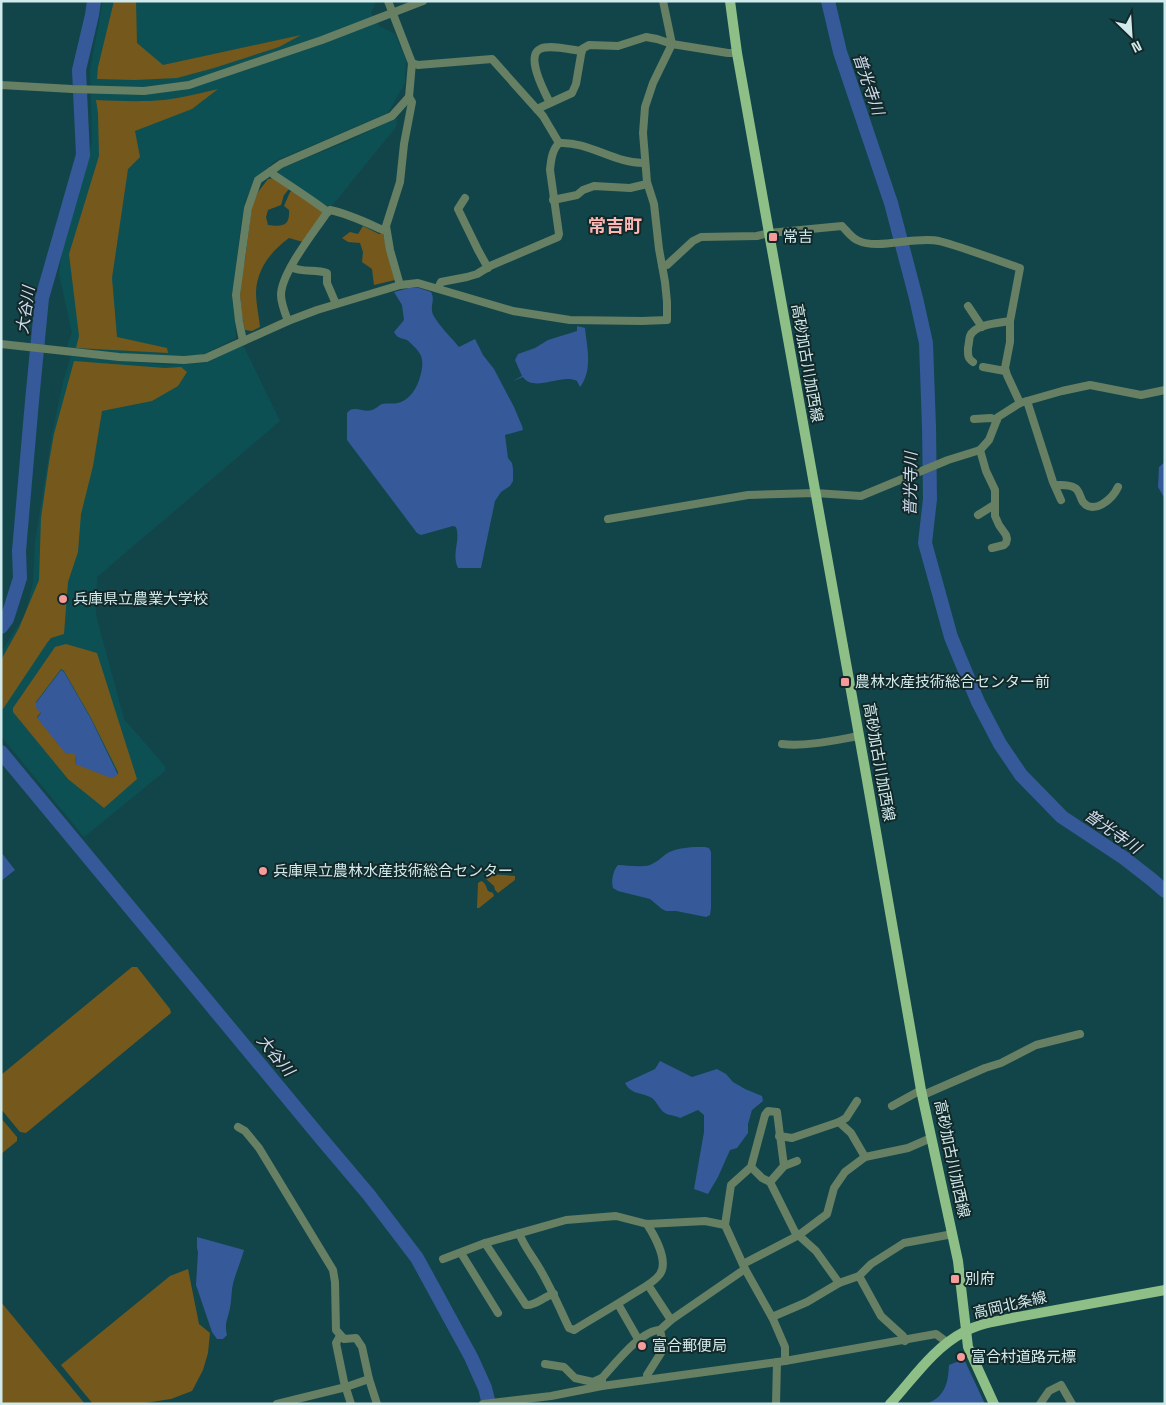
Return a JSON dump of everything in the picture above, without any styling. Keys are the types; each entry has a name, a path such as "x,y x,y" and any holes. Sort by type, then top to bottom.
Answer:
{"main road":[{"name":"高砂加古川加西線","path":"730,1 769,233 922,1093 953,1234 968,1347 994,1404"},
{"name":"高岡北条線","path":"890,1404 924,1366 948,1343 965,1331 988,1323 1012,1318 1165,1290"}],"street":[{"path":"388,1 412,63 409,97 412,102 404,144 400,182 398,192 388,214 386,226 390,250 400,285"},
{"path":"1,84 72,89 144,91 188,85 322,40 422,1"},
{"path":"1,344 120,357 184,360 206,358 317,310 400,285 418,283 513,311 570,320 667,320 667,302 654,204 647,184 643,133 645,107 653,83 672,44 663,1"},
{"path":"537,109 572,93 576,84 582,49 588,45 618,46 646,37 672,44 738,53"},
{"path":"550,103 540,84 534,59 536,52 540,48 553,47 582,51"},
{"path":"412,63 418,65 492,59 543,116 559,142"},
{"path":"243,341 236,295 248,208 258,180 281,164 392,116 409,97"},
{"path":"559,142 576,144 624,160 645,163"},
{"path":"438,288 441,282 478,274 558,238 550,170 555,147 559,142"},
{"path":"271,171 328,212"},
{"path":"553,200 577,195 583,190 594,186 630,188 647,184"},
{"path":"465,198 458,209 488,268"},
{"path":"288,321 281,296 282,288 301,250 330,210 386,230"},
{"path":"662,265 667,265 693,241 701,237 757,236 769,233 842,226 857,241 868,244 915,240 937,241 1020,268 1010,321 1010,342 1006,371 1023,402 1061,500"},
{"path":"291,267 298,270 327,273 327,283 336,304"},
{"path":"968,306 982,327"},
{"path":"973,362 969,360 968,356 970,337 973,332 982,327 1010,321"},
{"path":"983,367 1006,371"},
{"path":"608,519 748,495 815,493 860,496 914,473 980,450 989,440 998,417 1023,402 1090,385 1142,395 1165,390"},
{"path":"974,419 992,418 997,420"},
{"path":"980,450 986,471 995,490 995,516 1007,539 1004,545 992,548"},
{"path":"1055,486 1067,485 1076,489 1084,503 1091,507 1096,507 1107,501 1115,494 1118,487"},
{"path":"978,515 994,505"},
{"path":"782,744 832,741 859,736"},
{"path":"892,1106 1001,1063 1036,1045 1080,1034"},
{"path":"779,1136 792,1138 839,1122 846,1118 857,1101"},
{"path":"776,1404 781,1361 785,1347 772,1317 744,1266 725,1225 731,1185 751,1166 765,1115 768,1111 777,1112 784,1166"},
{"path":"839,1122 851,1133 865,1157"},
{"path":"238,1126 245,1131 258,1148 333,1270 336,1330 344,1338 356,1338 362,1347 377,1404"},
{"path":"483,1404 551,1396 602,1382 638,1340 656,1330 660,1330 744,1266 799,1235 827,1214 834,1188 845,1172 865,1157 908,1148 931,1138"},
{"path":"770,1182 784,1166 797,1161"},
{"path":"751,1166 762,1178 770,1182 795,1232 816,1250 839,1283"},
{"path":"443,1259 485,1243 566,1220 616,1216 647,1224 705,1221 725,1225"},
{"path":"519,1233 554,1294 570,1328 574,1330 648,1285 661,1273 663,1263 656,1238 647,1224"},
{"path":"772,1317 807,1302 839,1283 859,1276 871,1264 904,1244 953,1234"},
{"path":"485,1243 526,1305 531,1306 547,1295 554,1294"},
{"path":"461,1253 498,1312"},
{"path":"859,1276 881,1316 903,1336 904,1341"},
{"path":"648,1285 671,1320"},
{"path":"618,1304 638,1340"},
{"path":"648,1379 647,1375 664,1348 660,1330"},
{"path":"545,1364 564,1367 575,1378 602,1382 648,1379 781,1361 936,1334 948,1343"},
{"path":"340,1336 336,1343 345,1387 351,1404"},
{"path":"277,1404 369,1379"},
{"path":"1040,1404 1050,1391 1061,1385 1072,1404"}],"shaded area":[{"path":"103,1 376,1 371,13 379,26 395,34 406,60 405,83 388,113 275,161 257,177 245,201 241,223 232,298 236,338 202,355 165,356 71,352 67,346 72,333 59,273 64,240 75,207 92,142 90,70"},
{"path":"114,1 136,1 137,43 163,65 301,35 279,47 177,78 97,79 98,67"},
{"path":"218,89 192,109 135,131 140,157 128,169 112,278 117,337 167,348 168,353 76,348 79,336 69,254 99,156 96,100 164,100"},
{"path":"397,118 396,127 330,208 278,176 276,171 344,143"},
{"path":"276,178 289,189 284,195 281,205 268,210 266,217 268,225 278,226 287,222 289,210 284,206 290,192 294,190 325,212 303,242 289,238 266,261 259,276 256,292 260,327 252,331 245,330 240,295 241,277 252,206 258,192 268,179"},
{"path":"363,226 383,234 395,280 374,285 372,269 362,262 363,252 360,243 348,242 342,238 350,232 358,234"},
{"name":"兵庫県立農業大学校","path":"243,345 280,421 97,577 96,615 124,719 165,766 165,771 84,837 1,736 1,652 25,615 33,583 35,543 52,434 63,382 71,356 170,365 205,363"},
{"path":"74,361 165,368 181,367 187,372 178,386 152,401 102,411 93,466 81,514 78,552 68,582 64,634 51,638 3,709 1,708 1,660 19,628 39,580 41,518 49,462 54,434"},
{"path":"66,644 97,653 137,779 104,808 68,779 13,712 13,708 55,647","holes":["61,669 64,671 91,718 118,774 75,763 76,755 73,752 66,753 37,717 41,712 36,707 36,702"]},
{"path":"489,874 515,876 515,880 498,893 494,886 486,879"},
{"path":"481,881 494,896 477,908 478,883"},
{"path":"132,967 137,967 170,1009 171,1013 26,1133 20,1132 1,1109 1,1075"},
{"path":"1,1118 17,1137 17,1141 1,1154"},
{"path":"188,1269 199,1324 210,1333 208,1353 203,1370 192,1391 171,1399 138,1404 93,1404 61,1365 170,1276"},
{"path":"1,1302 85,1404 1,1404"}],"water":[{"path":"409,288 419,288 431,292 433,297 433,315 459,347 475,339 483,355 494,369 522,426 523,430 505,435 508,458 512,463 513,481 510,486 501,492 495,501 481,568 458,568 455,557 456,527 453,526 421,535 417,533 347,440 347,413 349,410 369,411 382,404 402,401 412,393 419,381 422,366 420,354 409,341 398,337 394,332 404,320 402,305 394,292"},
{"path":"577,326 585,328 588,351 587,373 580,387 577,381 571,379 534,383 523,377 513,381 522,376 515,360 518,354 535,348 548,340 577,331"},
{"path":"1165,462 1165,499 1158,487 1159,467"},
{"path":"61,670 64,672 91,719 118,775 111,778 75,764 76,756 73,753 66,754 37,718 41,713 36,708 36,703"},
{"path":"709,848 711,852 711,908 710,915 706,917 666,911 650,899 613,888 613,876 618,865 646,866 675,850"},
{"path":"1,852 15,870 1,881"},
{"path":"660,1061 692,1077 717,1069 726,1074 733,1082 762,1096 763,1101 752,1110 748,1124 748,1133 737,1148 730,1150 708,1194 694,1189 704,1132 704,1115 698,1110 680,1118 667,1114 652,1098 630,1090 625,1083 655,1069"},
{"path":"197,1237 244,1250 233,1283 231,1305 226,1324 227,1335 223,1339 217,1339 212,1332 196,1285"},
{"path":"964,1359 985,1404 926,1404 937,1398 944,1389 948,1378 949,1365"}],"waterway":[{"name":"大谷川","path":"1,627 7,619 20,578 19,551 42,298 83,155 79,70 94,1"},
{"name":"普光寺川","path":"828,1 840,52 891,203 926,343 930,499 925,543 951,637 978,702 1000,744 1021,775 1062,817 1124,858 1165,891"},
{"name":"大谷川","path":"1,752 369,1195 417,1258 471,1357 485,1388 489,1404"}],"place":[{"name":"常吉","path":"773,237"},
{"name":"兵庫県立農業大学校","path":"63,599"},
{"name":"農林水産技術総合センター前","path":"845,682"},
{"name":"兵庫県立農林水産技術総合センター","path":"263,871"},
{"name":"別府","path":"955,1279"},
{"name":"富合郵便局","path":"642,1346"},
{"name":"富合村道路元標","path":"961,1357"}],"district":[{"name":"常吉町","path":"615,226"}]}
